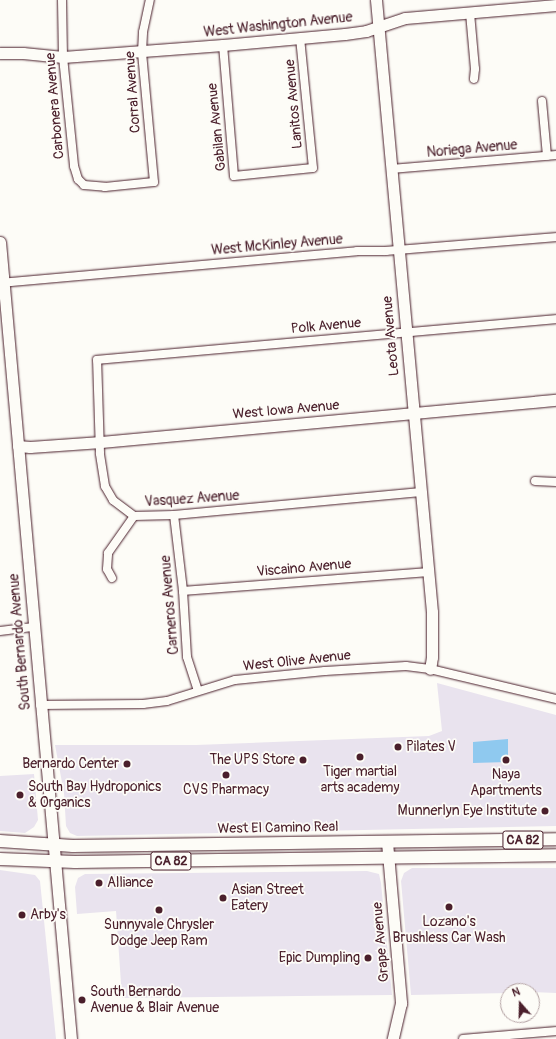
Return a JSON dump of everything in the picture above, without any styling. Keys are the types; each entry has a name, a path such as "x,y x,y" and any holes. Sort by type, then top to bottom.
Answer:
{"main road":[{"name":"West El Camino Real","path":"0,841 53,846 556,839"},
{"name":"CA 82","path":"0,859 55,862 389,859 556,855"}],"street":[{"name":"Carbonera Avenue","path":"62,0 63,57 72,156 78,179 84,185 105,187 154,182"},
{"name":"Corral Avenue","path":"150,0 142,32 142,52 154,182"},
{"name":"Leota Avenue","path":"376,0 432,612 432,657 430,668"},
{"name":"West Washington Avenue","path":"0,53 23,53 63,57 142,52 345,34 366,31 405,18 556,5"},
{"path":"470,13 475,69 474,79"},
{"name":"Lanitos Avenue","path":"300,38 313,168"},
{"name":"Gabilan Avenue","path":"223,45 234,176 313,168"},
{"path":"542,101 547,156"},
{"name":"Noriega Avenue","path":"391,169 556,155"},
{"name":"West McKinley Avenue","path":"2,282 357,251 399,250 556,237"},
{"name":"South Bernardo Avenue","path":"0,242 2,282 71,1039"},
{"name":"Polk Avenue","path":"97,360 556,318"},
{"name":"Vasquez Avenue","path":"97,360 101,442 100,453 105,486 113,500 134,516 174,515 421,492"},
{"name":"West Iowa Avenue","path":"18,446 30,448 101,442 556,400"},
{"path":"535,481 556,482"},
{"name":"Carneros Avenue","path":"174,515 183,591 187,657 198,690"},
{"path":"112,578 107,569 108,553 134,516"},
{"name":"Viscaino Avenue","path":"183,591 428,572"},
{"path":"0,631 34,626"},
{"name":"West Olive Avenue","path":"40,705 143,704 167,701 198,690 235,680 392,666 430,668 556,699"},
{"name":"Grape Avenue","path":"387,842 401,1004 393,1039"},
{"path":"463,1039 550,1034"}],"shaded area":[{"path":"437,683 556,715 556,826 77,836 70,833 66,826 64,793 55,745 196,745 429,736 442,731"},
{"path":"34,774 38,820 34,827 25,833 0,831 0,776"},
{"path":"412,868 556,868 556,993 540,992 540,983 500,983 500,993 411,995 401,881 404,873"},
{"path":"0,870 35,875 40,881 56,1039 0,1039"},
{"path":"367,871 379,874 381,883 392,995 122,998 116,911 77,914 75,887 78,878 85,874"}],"water":[{"path":"508,739 508,762 473,763 473,742"}],"place":[{"name":"Pilates V","path":"398,747"},
{"name":"Tiger martial arts academy","path":"360,757"},
{"name":"The UPS Store","path":"303,760"},
{"name":"Naya Apartments","path":"506,760"},
{"name":"Bernardo Center","path":"127,764"},
{"name":"CVS Pharmacy","path":"226,775"},
{"name":"South Bay Hydroponics & Organics","path":"20,795"},
{"name":"Munnerlyn Eye Institute","path":"545,811"},
{"name":"Alliance","path":"99,883"},
{"name":"Asian Street Eatery","path":"223,898"},
{"name":"Lozano's Brushless Car Wash","path":"449,907"},
{"name":"Sunnyvale Chrysler Dodge Jeep Ram","path":"159,910"},
{"name":"Arby's","path":"22,915"},
{"name":"Epic Dumpling","path":"368,958"},
{"name":"South Bernardo Avenue & Blair Avenue","path":"82,1000"}]}
